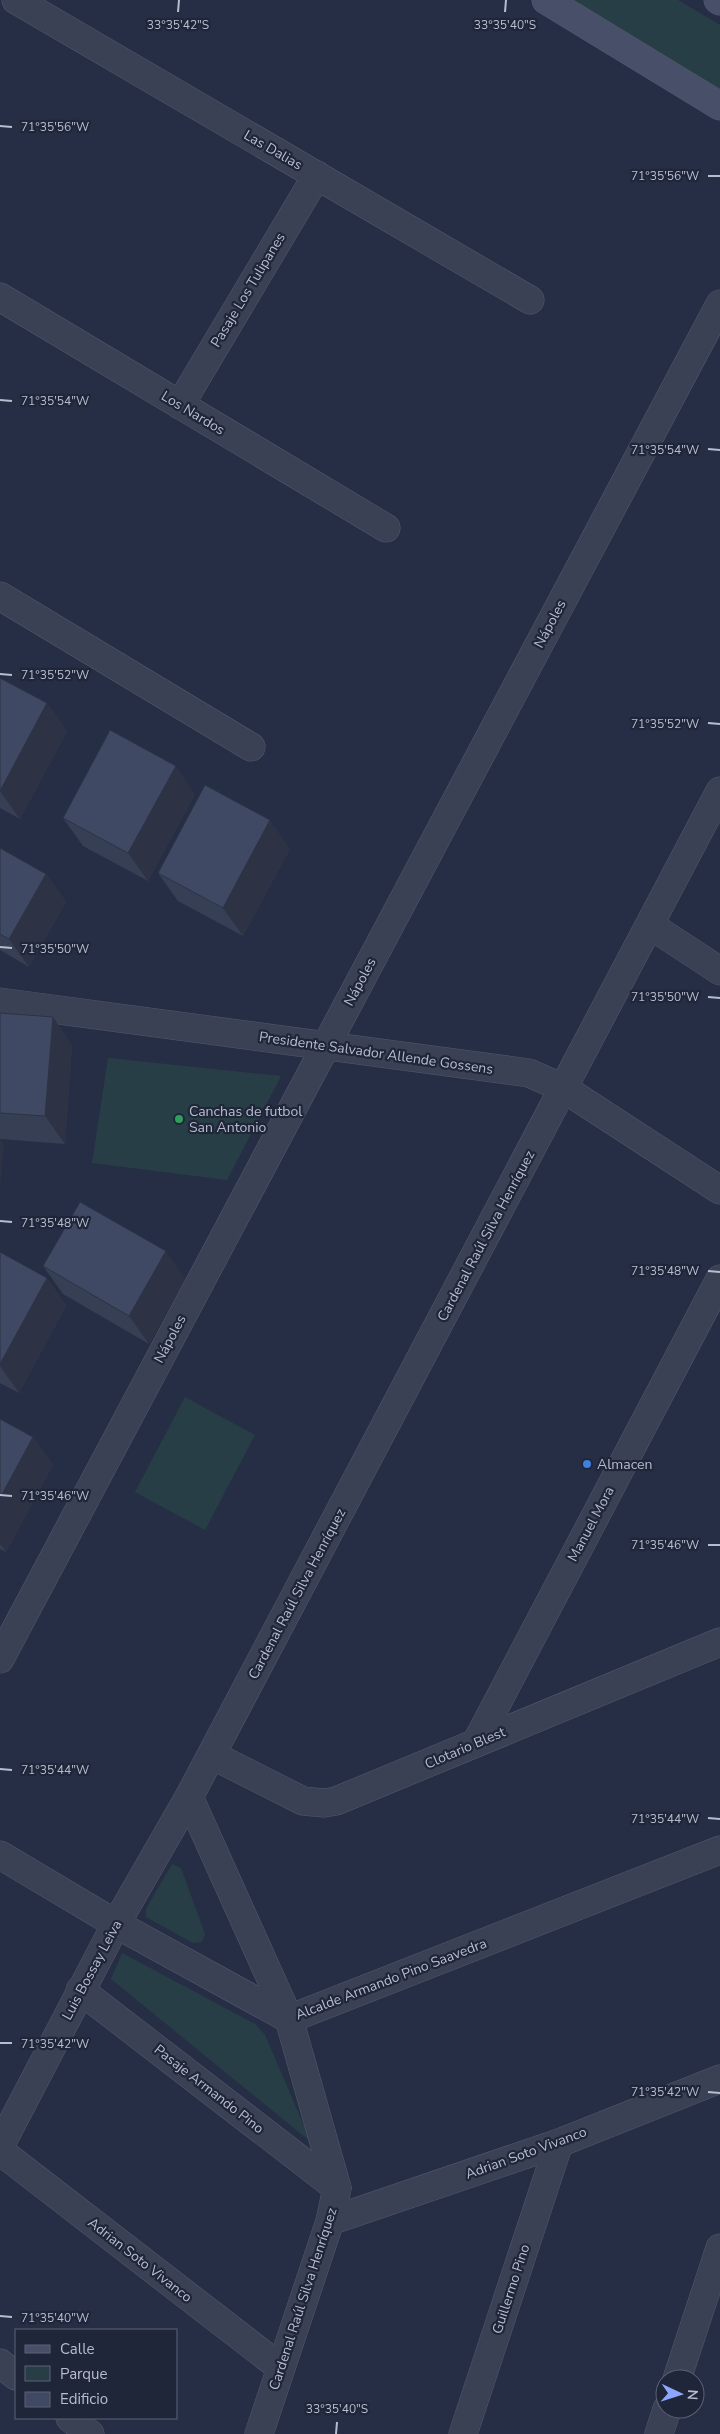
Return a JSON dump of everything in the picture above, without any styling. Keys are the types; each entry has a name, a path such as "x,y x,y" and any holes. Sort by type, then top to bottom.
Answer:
{"street":[{"name":"Las Dalias","path":"16,0 530,300"},
{"path":"546,0 720,106"},
{"name":"Pasaje Los Tulipanes","path":"180,405 317,175"},
{"name":"Los Nardos","path":"0,297 386,528"},
{"name":"Nápoles","path":"0,1659 720,304"},
{"path":"0,596 251,747"},
{"name":"Cardenal Raúl Silva Henríquez","path":"259,2434 330,2222 338,2188 289,2019 189,1797 720,791"},
{"path":"650,925 720,971"},
{"name":"Presidente Salvador Allende Gossens","path":"0,1002 529,1073 563,1088 720,1190"},
{"name":"Manuel Mora","path":"476,1743 720,1279"},
{"name":"Clotario Blest","path":"212,1755 303,1801 324,1803 346,1797 720,1642"},
{"name":"Luis Bossay Leiva","path":"0,2146 80,1990 189,1797"},
{"name":"Alcalde Armando Pino Saavedra","path":"0,1855 116,1924 289,2019 720,1850"},
{"name":"Pasaje Armando Pino","path":"80,1990 338,2188"},
{"name":"Adrian Soto Vivanco","path":"330,2222 559,2143 720,2079"},
{"name":"Guillermo Pino","path":"463,2434 559,2143"},
{"name":"Adrian Soto Vivanco","path":"0,2151 281,2368"},
{"path":"680,2369 720,2248"},
{"path":"0,2363 15,2375"},
{"path":"71,2419 90,2434"},
{"path":"659,2434 664,2419"}],"green space":[{"path":"570,0 678,0 720,25 720,91"},
{"name":"Canchas de futbol San Antonio","path":"108,1058 281,1076 227,1180 92,1163"},
{"path":"185,1397 255,1435 205,1530 135,1492"},
{"path":"172,1864 181,1868 205,1934 202,1942 193,1943 146,1917 146,1909"},
{"path":"122,1953 255,2024 265,2035 311,2142 111,1979"}],"building":[{"path":"0,678 47,703 0,791"},
{"path":"110,730 176,766 128,853 63,818"},
{"path":"205,785 270,820 223,908 158,873"},
{"path":"0,848 46,874 9,939 0,934"},
{"path":"0,1013 53,1017 45,1116 0,1113"},
{"path":"80,1202 166,1251 129,1316 43,1266"},
{"path":"0,1252 47,1278 0,1364"},
{"path":"0,1419 33,1437 0,1498"}],"place":[{"name":"Canchas de futbol San Antonio","path":"179,1119"},
{"name":"Almacen","path":"587,1464"}]}
